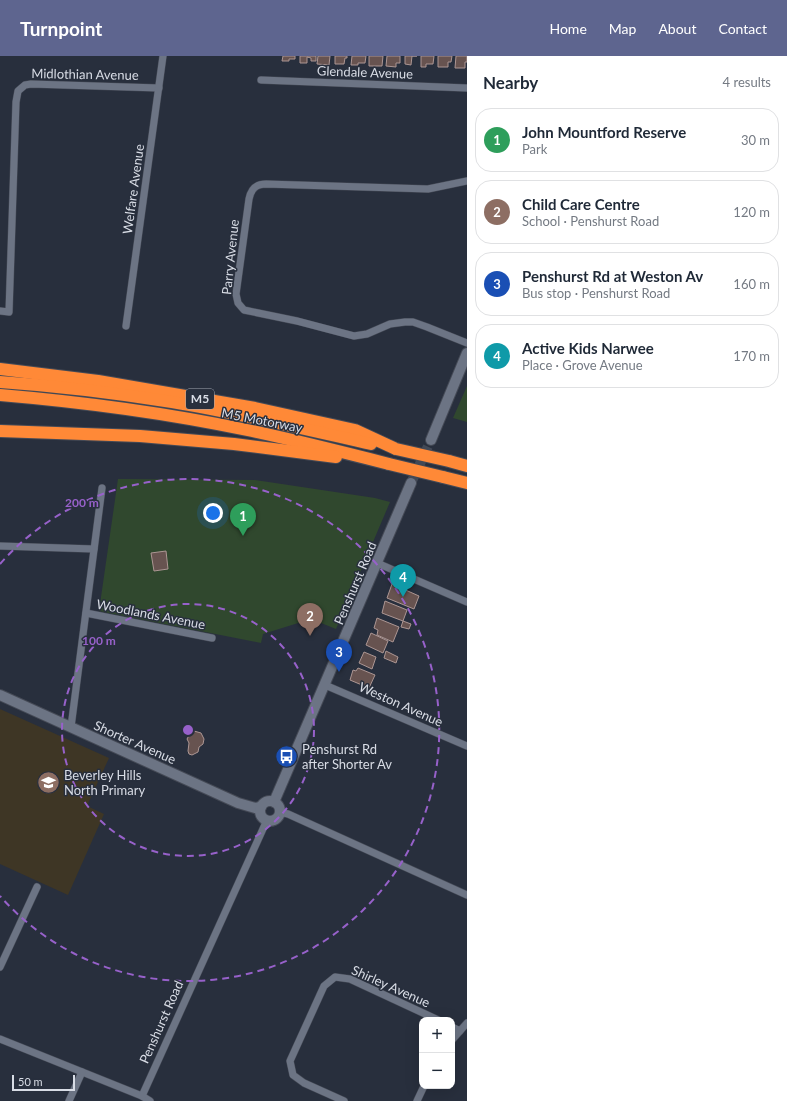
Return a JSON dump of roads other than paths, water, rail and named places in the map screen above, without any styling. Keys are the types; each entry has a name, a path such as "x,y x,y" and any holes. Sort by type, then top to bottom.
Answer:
{"highway":[{"name":"M5","path":"0,369 98,381 256,408 355,430 396,449"},
{"name":"M5 Motorway","path":"0,382 87,390 172,402 396,449 467,466"},
{"name":"M5 Motorway","path":"0,396 118,408 238,428 307,443 467,482"},
{"path":"0,431 140,436 218,443 389,464"}],"street":[{"name":"Welfare Avenue","path":"126,326 163,56"},
{"name":"Glendale Avenue","path":"261,80 467,88"},
{"name":"Midlothian Avenue","path":"0,311 9,312 16,102 18,91 25,85 31,84 159,88"},
{"name":"Parry Avenue","path":"467,181 428,189 258,185 252,189 249,199 236,294 238,303 244,310 302,322 348,336 360,336 390,324 405,322 420,324 467,343"},
{"path":"431,440 467,353"},
{"name":"Penshurst Road","path":"274,802 326,685 411,483"},
{"path":"71,727 102,488"},
{"path":"0,546 94,549"},
{"path":"377,564 467,602"},
{"name":"Woodlands Avenue","path":"86,613 212,638"},
{"name":"Weston Avenue","path":"326,685 467,746"},
{"name":"Shorter Avenue","path":"0,695 238,803 255,808 261,807"},
{"path":"265,802 274,802 279,806 280,812 278,817 267,820 262,816 261,807 265,802"},
{"path":"280,812 288,814 467,895"},
{"name":"Penshurst Road","path":"142,1096 267,820"},
{"path":"0,967 38,886"},
{"name":"Shirley Avenue","path":"344,1101 304,1083 293,1075 290,1061 324,986 335,977 350,979 432,1017"},
{"path":"455,1037 467,1023"},
{"path":"455,1028 460,1031"},
{"path":"0,1039 142,1096 150,1101"},
{"path":"69,1101 82,1072"},
{"path":"417,1101 423,1089"}],"tunnel":[{"path":"411,483 431,440"}],"place":[{"name":"John Mountford Reserve","path":"243,536"},
{"name":"Active Kids Narwee","path":"403,597"},
{"name":"Child Care Centre","path":"310,636"},
{"name":"Penshurst Rd at Weston Av","path":"339,672"},
{"name":"Penshurst Rd after Shorter Av","path":"286,756"},
{"name":"Beverley Hills North Primary","path":"49,782"}]}
